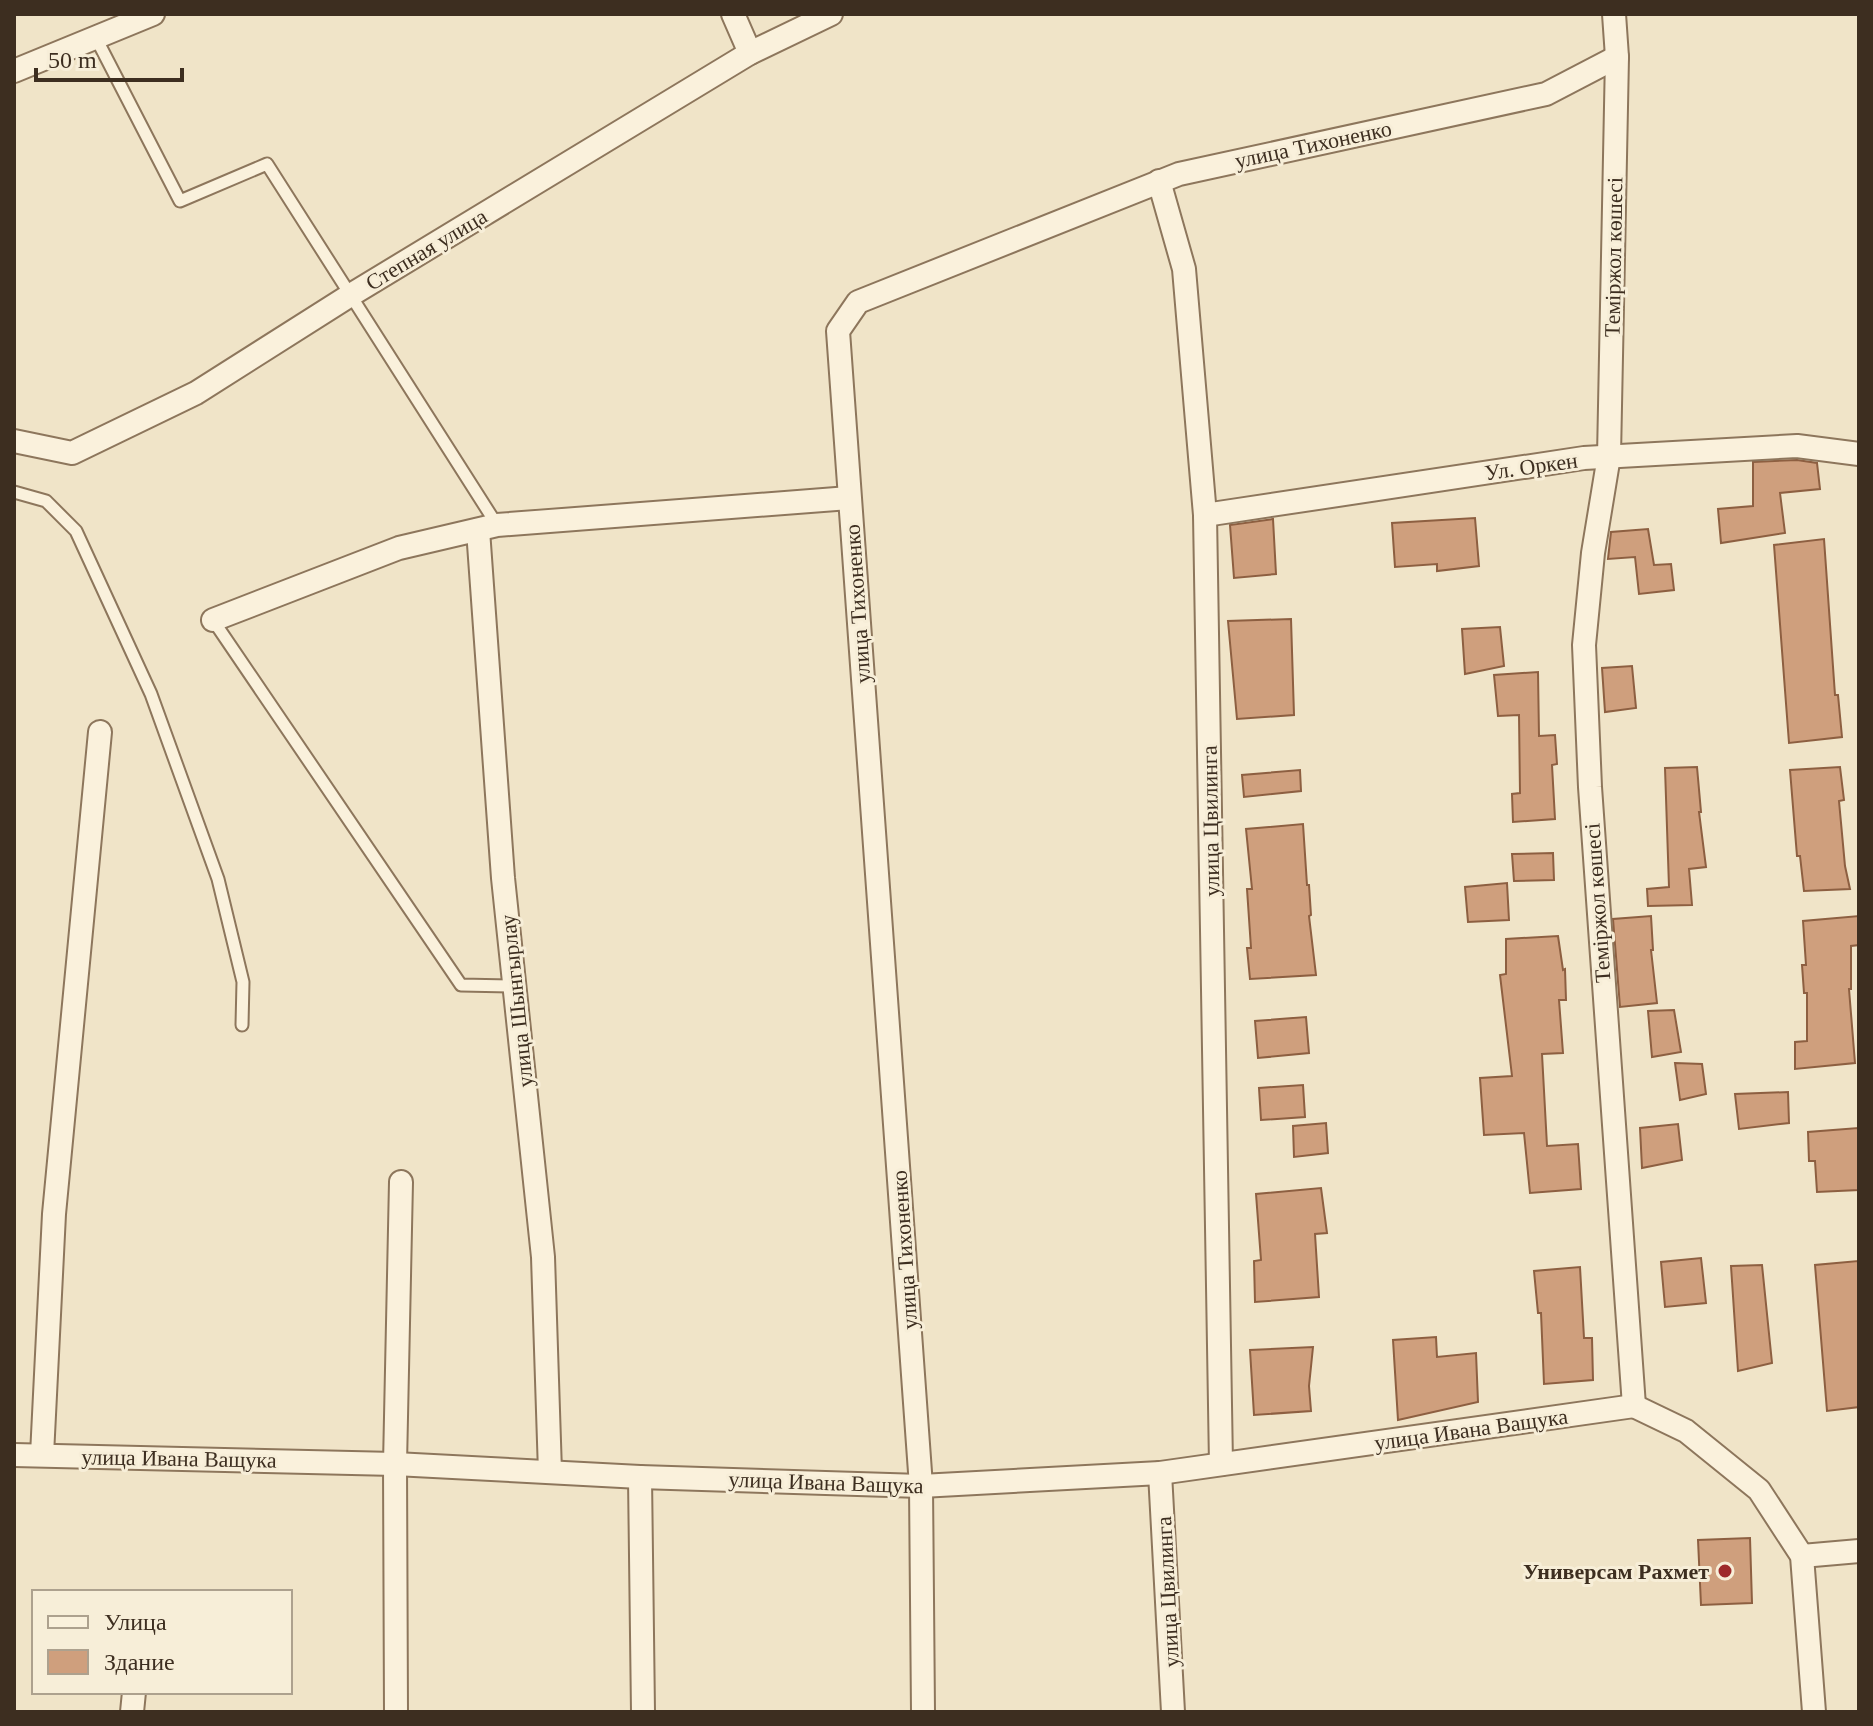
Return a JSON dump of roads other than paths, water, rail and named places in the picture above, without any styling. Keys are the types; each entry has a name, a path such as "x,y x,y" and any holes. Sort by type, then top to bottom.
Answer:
{"street":[{"path":"14,71 153,14"},
{"path":"733,14 750,53"},
{"name":"Степная улица","path":"14,441 72,453 196,393 349,296 750,53 831,14"},
{"name":"Теміржол көшесі","path":"1614,14 1617,57 1609,456 1593,553 1584,645 1590,787 1634,1406"},
{"name":"улица Тихоненко","path":"923,1712 921,1486 838,331 858,302 1159,181 1179,174 1546,94 1617,57"},
{"name":"улица Цвилинга","path":"1159,181 1184,269 1205,515 1221,1464"},
{"name":"Ул. Оркен","path":"1205,515 1609,456 1797,446 1859,454"},
{"path":"213,620 399,548 488,528 849,498"},
{"name":"улица Шынгырлау","path":"488,528 503,878 543,1257 550,1472"},
{"path":"42,1455 56,1199 100,732"},
{"path":"396,1712 395,1464 401,1182"},
{"path":"1634,1406 1686,1431 1759,1490 1802,1556 1814,1712"},
{"name":"улица Ивана Ващука","path":"14,1455 395,1464 640,1477 921,1486 1160,1473 1634,1406"},
{"name":"улица Цвилинга","path":"1160,1473 1173,1712"},
{"path":"640,1477 643,1712"},
{"path":"1802,1556 1859,1551"}],"lane":[{"path":"96,38 180,201 267,164 488,528"},
{"path":"14,492 46,501 76,531 151,694 218,879 243,982 242,1025"},
{"path":"213,620 461,985 515,986"}],"place":[{"name":"Универсам Рахмет","path":"1725,1571"}]}
